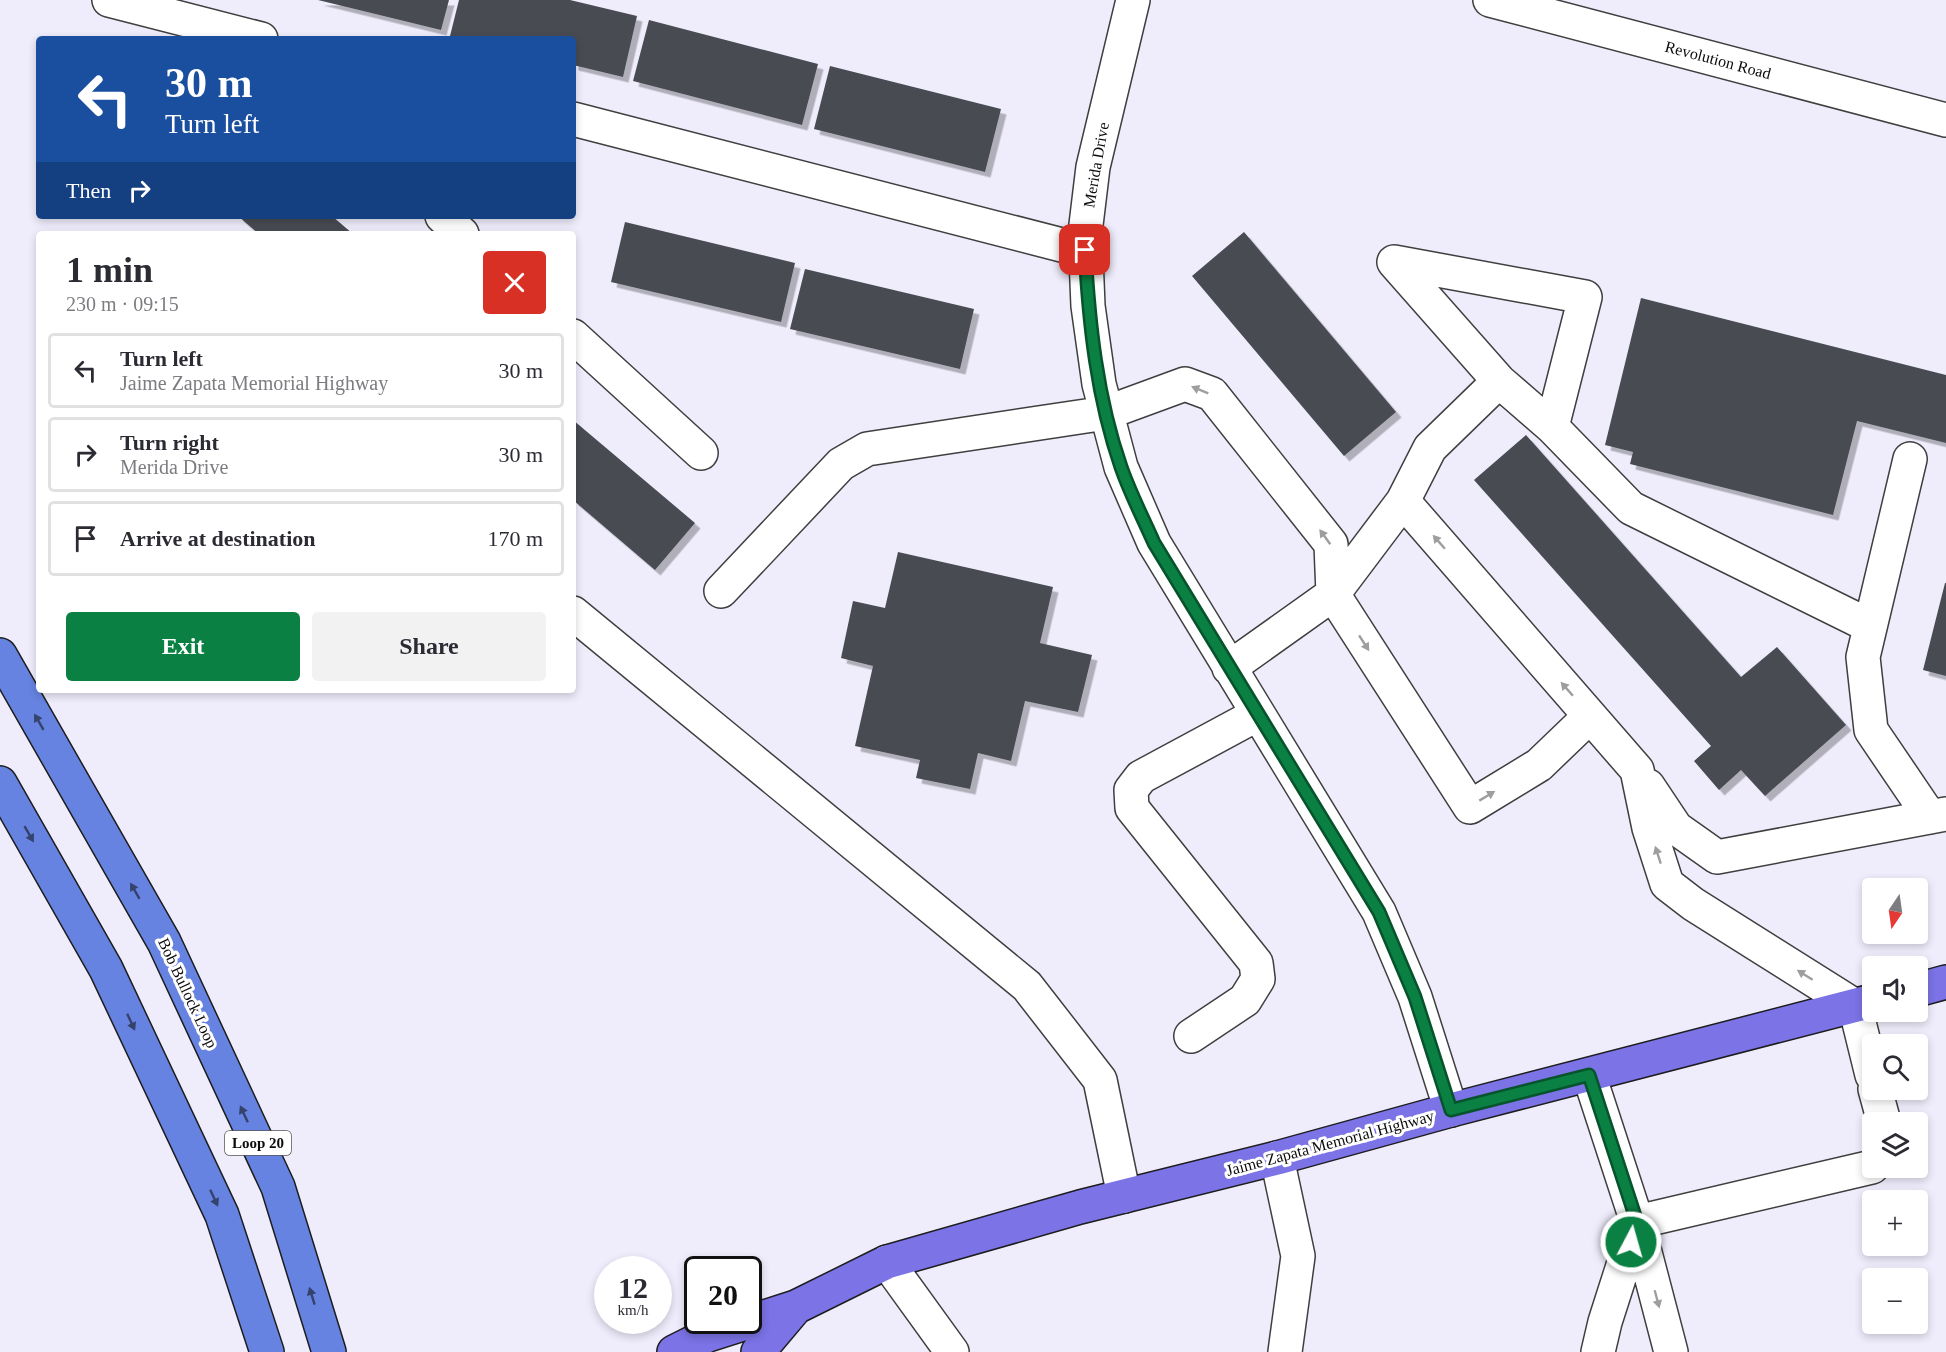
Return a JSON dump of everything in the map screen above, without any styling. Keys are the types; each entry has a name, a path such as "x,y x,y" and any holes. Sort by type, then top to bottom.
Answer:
{"highway":[{"name":"Bob Bullock Loop","path":"0,655 164,942 278,1187 329,1352"},
{"path":"0,783 106,969 222,1215 267,1352"}],"main road":[{"path":"1928,987 1946,982"},
{"name":"Jaime Zapata Memorial Highway","path":"674,1352 708,1335 796,1307 888,1262 1124,1196 1862,1004"},
{"name":"Jaime Zapata Memorial Highway","path":"758,1352 796,1307"}],"street":[{"path":"109,0 249,36"},
{"name":"Merida Drive","path":"1133,0 1093,167 1085,233 1088,306 1099,384 1121,467 1154,543 1379,912 1415,997 1451,1110"},
{"name":"Revolution Road","path":"1490,0 1946,120"},
{"path":"576,120 1085,250"},
{"path":"445,219 459,231"},
{"path":"1552,427 1585,297 1394,262 1499,381 1552,427 1631,508 1870,626"},
{"path":"576,339 701,453"},
{"path":"1229,668 1332,594 1404,501 1430,448 1499,381"},
{"path":"721,591 841,464 867,449 1106,413 1185,384 1212,394 1331,544 1332,594 1470,807 1539,765 1590,716"},
{"path":"1404,501 1637,770 1676,828 1717,857 1938,816 1871,730 1863,657 1910,459"},
{"path":"576,615 1027,986 1100,1080 1124,1196"},
{"path":"1191,1036 1245,1000 1258,979 1256,963 1132,808 1131,790 1142,777 1258,714"},
{"path":"1637,770 1649,828 1667,884 1693,904 1862,1003"},
{"path":"1589,1075 1637,1222 1671,1352"},
{"path":"1277,1158 1298,1256 1285,1352"},
{"path":"1637,1222 1862,1169"},
{"path":"1598,1352 1605,1322 1637,1222"},
{"path":"888,1262 952,1352"}],"building":[{"path":"318,0 449,0 441,30"},
{"path":"459,0 570,0 637,16 623,77 576,66 576,36 450,36"},
{"path":"649,20 818,64 802,125 633,81"},
{"path":"830,66 1001,109 985,172 814,129"},
{"path":"242,219 336,219 350,231 256,231"},
{"path":"625,222 795,263 781,322 611,282"},
{"path":"1244,232 1396,412 1344,456 1192,276"},
{"path":"805,269 974,309 960,369 790,329"},
{"path":"1641,298 1946,375 1946,443 1857,421 1833,515 1630,464 1633,452 1605,445"},
{"path":"576,423 695,523 655,570 576,503"},
{"path":"1526,435 1741,677 1777,647 1846,725 1765,796 1741,770 1719,790 1694,761 1711,746 1474,480"},
{"path":"898,552 1053,587 1040,643 1092,655 1078,712 1025,701 1011,761 978,753 970,789 916,778 920,760 855,746 873,666 841,658 853,601 885,608"},
{"path":"1946,583 1946,676 1923,670"}],"route":[{"path":"1085,250 1088,306 1099,384 1121,467 1154,543 1379,912 1415,997 1451,1110 1589,1075 1637,1222 1631,1242"}]}
